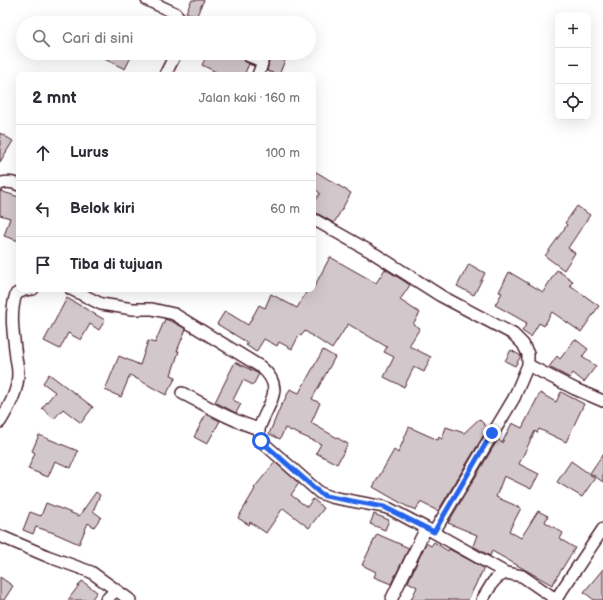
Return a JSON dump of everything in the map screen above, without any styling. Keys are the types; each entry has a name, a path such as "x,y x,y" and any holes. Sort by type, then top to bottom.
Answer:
{"street":[{"path":"147,0 176,13 178,16"},
{"path":"166,72 172,60"},
{"path":"259,60 262,63 260,72"},
{"path":"0,184 4,182 16,183"},
{"path":"316,220 375,254 441,296 513,334 523,344 528,354 528,365 514,398 430,530 392,598"},
{"path":"0,422 12,400 16,387 18,373 12,331 13,305 16,294 20,292"},
{"path":"77,292 101,304 133,309 152,309 174,314 269,374 275,387 274,394 259,429 258,435 261,441 320,493 331,497 384,507 430,530 506,573 522,576 556,600 603,529"},
{"path":"528,365 575,390 603,401"},
{"path":"182,393 244,424 259,429"},
{"path":"0,536 47,556 91,572 130,600"},
{"path":"482,600 493,582 498,577 506,573"},
{"path":"106,600 116,590"}],"building":[{"path":"192,0 204,0 196,16 186,12"},
{"path":"106,60 130,60 125,69"},
{"path":"204,60 244,60 254,66 249,64 245,72 216,72 202,65"},
{"path":"268,60 285,60 280,72 267,71 269,61"},
{"path":"0,133 13,141 0,162"},
{"path":"316,172 351,193 334,223 316,213 316,200 320,193 316,190"},
{"path":"0,191 16,196 16,240 4,236 10,218 0,215"},
{"path":"577,206 590,215 568,248 575,253 564,270 545,256 567,225 565,223"},
{"path":"330,257 376,283 385,269 410,285 400,300 420,313 413,324 420,328 409,346 431,357 424,372 414,367 404,387 384,377 394,357 384,352 387,347 348,324 332,349 305,331 301,336 299,335 292,349 279,342 277,346 264,339 256,352 246,345 248,343 217,324 225,311 248,325 259,305 265,308 271,294 297,308 306,292 316,292 316,283"},
{"path":"469,264 485,273 474,295 457,286"},
{"path":"557,270 573,281 570,285 599,306 581,332 552,312 544,326 539,323 531,337 522,331 527,323 495,305 502,293 499,292 509,272 543,292"},
{"path":"67,298 105,320 99,330 90,324 81,340 68,333 60,349 44,341"},
{"path":"165,319 186,329 177,351 179,351 171,375 176,377 166,395 130,375 121,397 105,390 119,356 140,365 148,341 155,343"},
{"path":"575,339 588,349 582,357 596,366 584,382 573,373 570,378 549,367 557,356 560,359"},
{"path":"323,350 335,357 312,399 320,403 311,423 348,444 337,464 316,453 321,444 285,428 280,439 269,434 282,403 290,389 299,393"},
{"path":"511,350 521,356 515,366 505,361"},
{"path":"235,362 259,374 253,385 243,380 233,400 241,404 236,413 215,402"},
{"path":"49,374 93,407 81,423 63,409 54,419 42,408 55,392 43,383"},
{"path":"561,392 584,404 566,442 539,429 537,433 535,431 519,464 539,474 531,489 504,476 496,497 521,508 509,531 521,538 538,511 548,516 545,522 563,533 560,539 575,548 552,585 492,551 490,556 473,546 477,535 448,523 498,439 502,443 512,423 522,428 540,393 556,402"},
{"path":"206,414 220,421 207,444 194,437"},
{"path":"479,419 488,428 438,511 420,502 416,510 373,487 394,450 398,453 409,427 438,440 439,437 442,439 446,427 464,433"},
{"path":"39,435 78,451 71,468 55,461 48,477 28,469 35,453 32,451"},
{"path":"603,454 603,482 590,473"},
{"path":"571,461 595,478 582,497 557,482"},
{"path":"275,462 299,483 291,495 307,507 313,499 324,508 309,528 283,508 266,533 250,522 249,525 238,518 255,489 254,488"},
{"path":"96,492 100,495 93,511 101,517 94,527 88,523 79,544 36,527 33,534 23,530 30,512 41,516 46,503 79,516"},
{"path":"374,514 389,520 385,530 370,524"},
{"path":"377,534 409,548 391,584 374,577 376,572 362,565"},
{"path":"434,542 448,551 449,549 484,568 468,600 411,600 417,587 408,582 426,543 431,546"},
{"path":"603,569 603,600 594,600 584,592"},
{"path":"0,577 13,586 4,600 0,600"},
{"path":"82,581 97,592 91,600 68,600"}],"route":[{"path":"261,441 325,496 384,507 434,532 492,433"}]}
